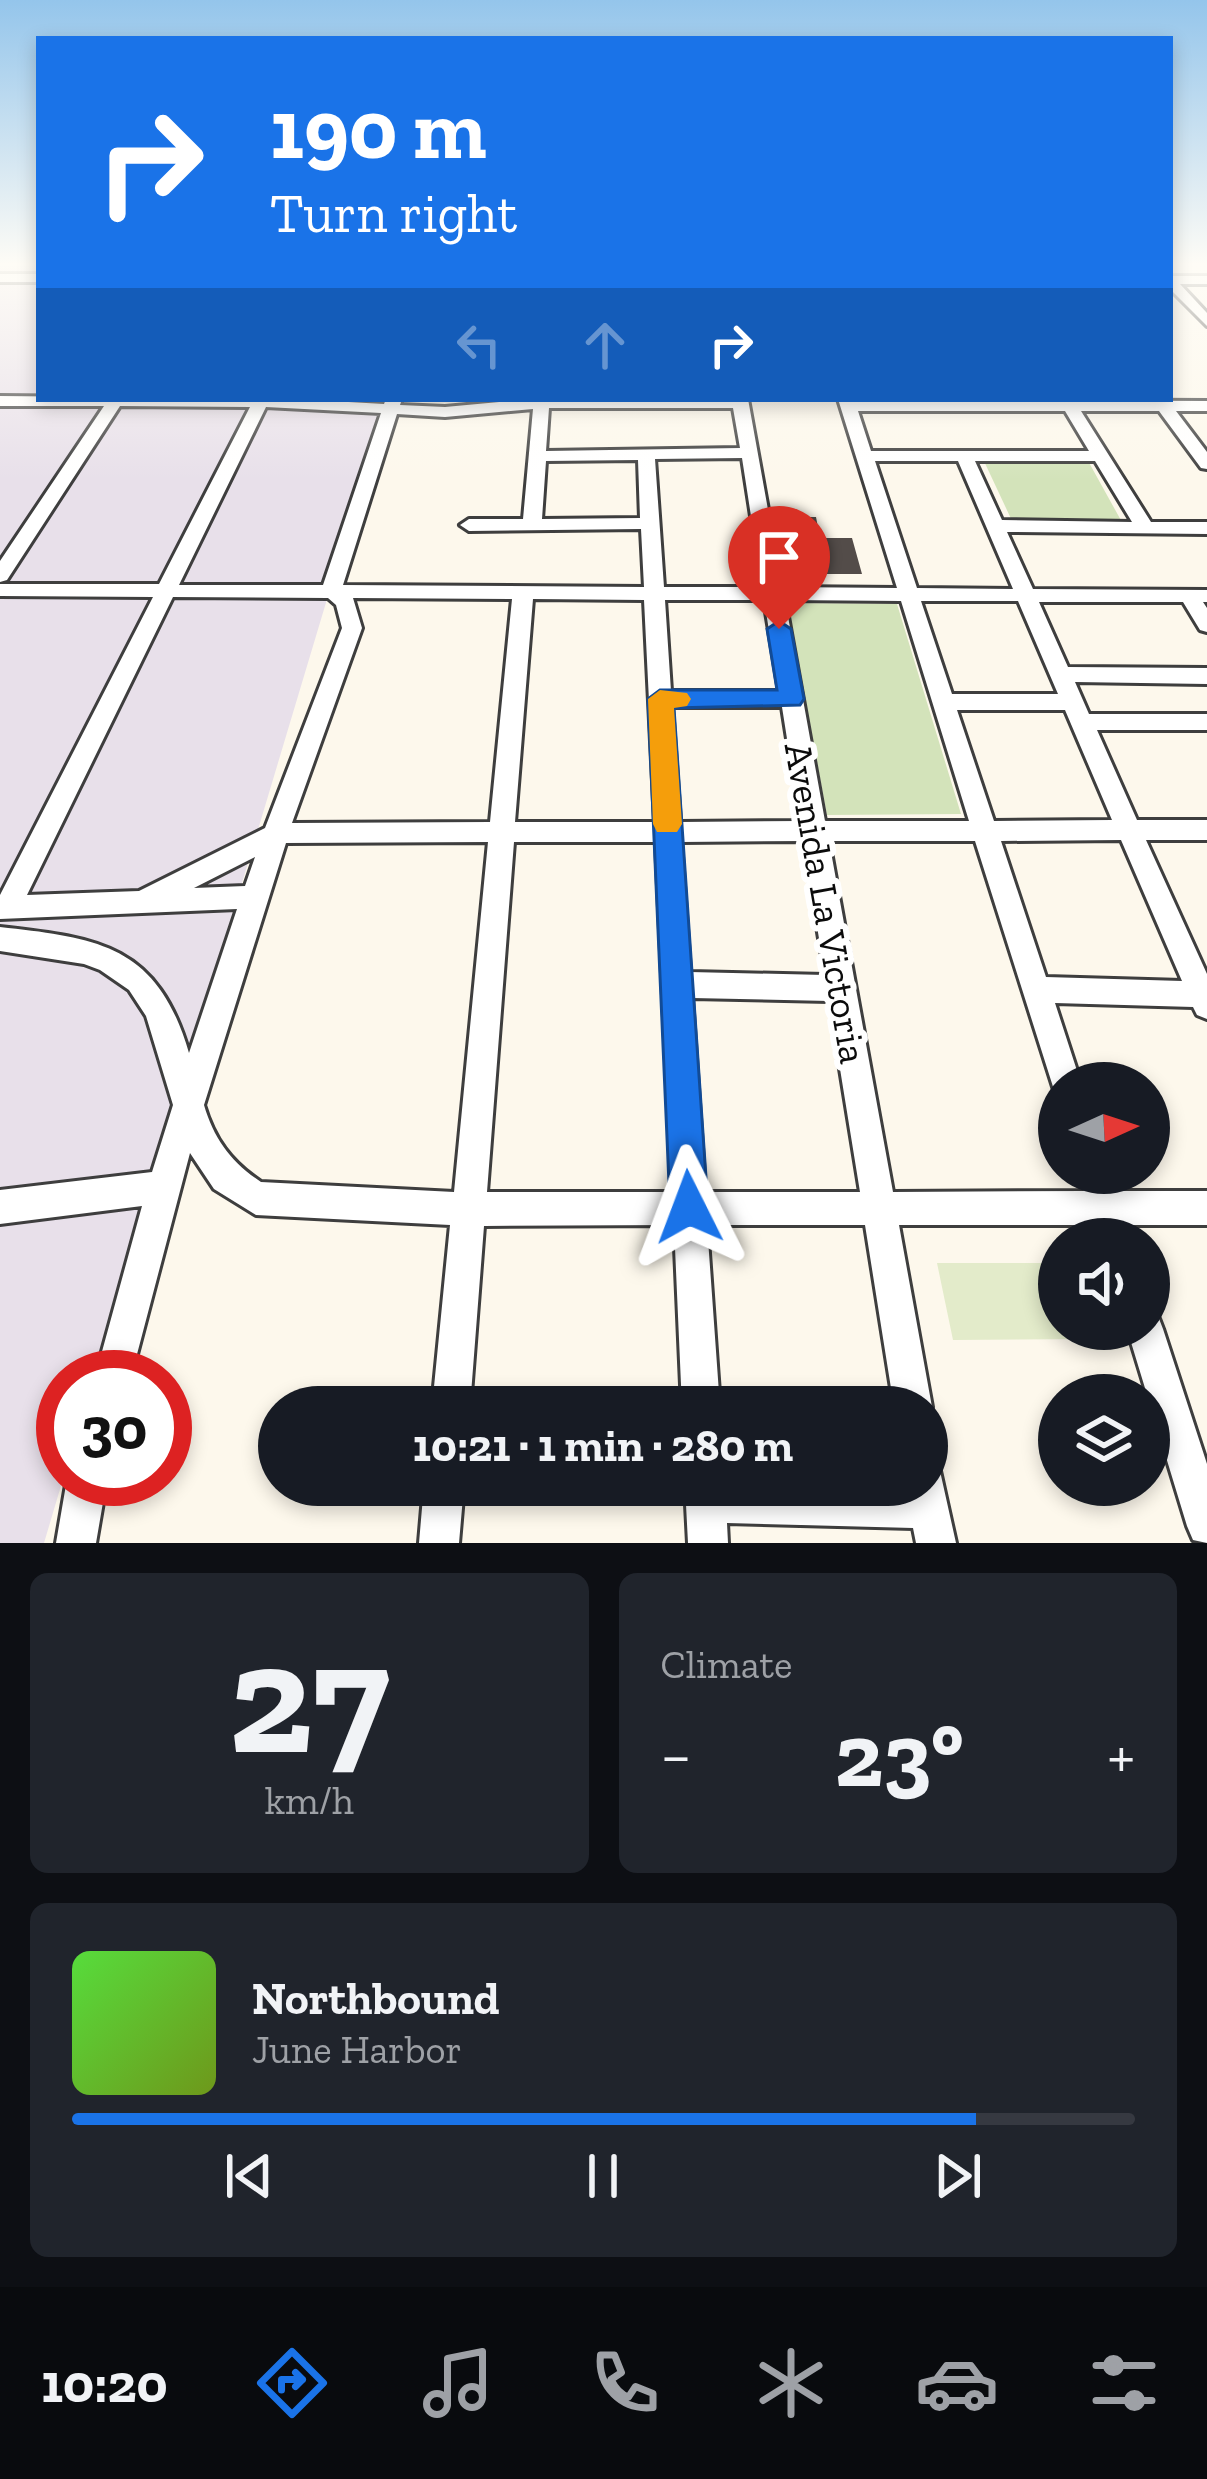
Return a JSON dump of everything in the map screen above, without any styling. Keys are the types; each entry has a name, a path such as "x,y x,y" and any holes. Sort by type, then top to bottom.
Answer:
{"street":[{"path":"0,400 36,400"},
{"path":"0,576 115,402"},
{"path":"3,908 261,402"},
{"path":"349,402 445,412 533,402"},
{"path":"532,525 542,402"},
{"name":"Avenida La Victoria","path":"740,402 909,1386"},
{"path":"1068,402 1144,528"},
{"path":"1161,402 1207,464"},
{"path":"1059,1062 847,403 1161,402 1207,406"},
{"path":"331,590 393,403"},
{"path":"537,456 749,453"},
{"path":"646,454 700,1386"},
{"path":"864,456 1101,456"},
{"path":"964,456 1130,830 1196,955 1204,1000 1036,990"},
{"path":"469,525 650,523"},
{"path":"996,526 1207,528"},
{"path":"0,590 167,587 523,594 1198,596 1207,625"},
{"path":"120,1350 160,1187 352,628 346,603 331,590"},
{"path":"453,1386 523,594"},
{"path":"1061,674 1207,676"},
{"path":"660,699 791,699"},
{"path":"944,702 1207,722"},
{"path":"146,899 279,833 1207,830"},
{"path":"3,908 256,897"},
{"path":"0,939 49,945 114,962 156,1001 205,1156 235,1189 256,1198 468,1209 878,1206 1042,1218"},
{"path":"676,985 840,988"},
{"path":"0,1207 160,1187"},
{"path":"1143,1218 1207,1208"},
{"path":"1152,1350 1205,1509"},
{"path":"76,1543 82,1506"},
{"path":"439,1543 442,1506"},
{"path":"706,1510 931,1512"}],"shaded area":[{"path":"0,336 36,336 36,402 386,402 102,1350 36,1350 36,1506 55,1506 44,1543 0,1543"}],"green space":[{"path":"983,459 1087,459 1123,524 1013,523"},
{"path":"787,603 897,604 961,814 827,815"},
{"path":"937,1263 1038,1263 1038,1339 953,1340"}],"building":[{"path":"770,517 816,517 820,538 852,538 862,574 781,574"}],"slow traffic":[{"path":"667,824 660,699 678,699"}],"route":[{"path":"689,1207 660,699 791,699 779,629"}]}
